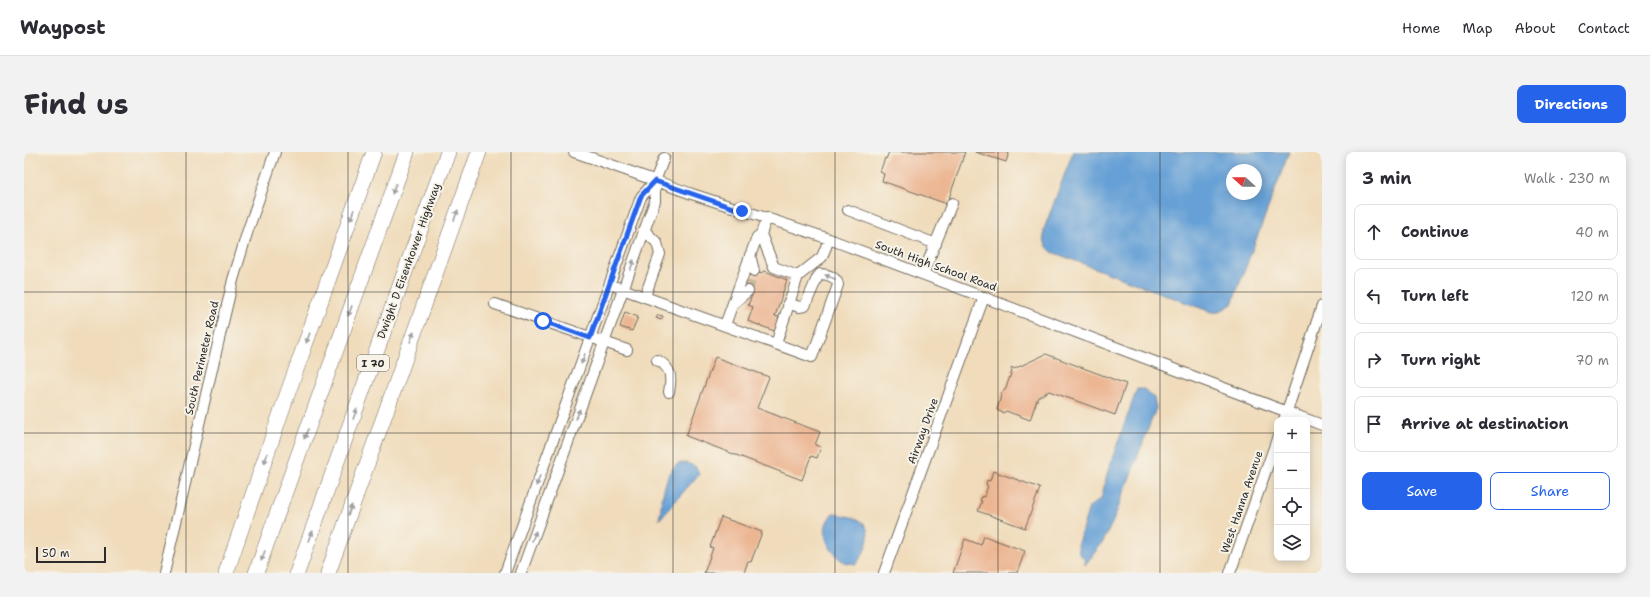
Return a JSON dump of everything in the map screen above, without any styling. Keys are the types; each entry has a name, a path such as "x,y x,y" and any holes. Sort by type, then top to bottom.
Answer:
{"highway":[{"path":"226,573 287,395 374,152"},
{"path":"256,573 407,152"},
{"name":"Dwight D Eisenhower Highway","path":"297,573 448,152"},
{"path":"328,573 479,152"}],"street":[{"name":"South Perimeter Road","path":"164,573 233,280 248,230 275,152"},
{"name":"South High School Road","path":"574,152 736,209 767,217 829,239 984,297 1285,416 1322,425"},
{"path":"521,573 655,201 655,181 664,158"},
{"path":"505,573 641,196 655,181"},
{"path":"924,274 952,203"},
{"path":"848,210 936,244"},
{"path":"726,325 750,255 757,237 761,234 767,217"},
{"path":"644,230 657,243 660,254 644,296"},
{"path":"761,234 774,267 798,276"},
{"path":"776,344 786,317 788,304 798,276 822,257 829,239"},
{"path":"750,255 754,272"},
{"path":"609,284 812,356 838,285 838,281 835,278 820,274 816,278 805,306 799,307 788,304"},
{"path":"733,304 748,291"},
{"name":"Airway Drive","path":"884,573 984,297"},
{"path":"495,304 627,350"},
{"path":"1285,416 1322,306"},
{"path":"657,360 664,364 670,374 669,392"},
{"name":"West Hanna Avenue","path":"1230,573 1274,448"}],"water":[{"path":"1073,152 1289,152 1232,304 1219,312 1211,312 1052,252 1047,247 1044,229"},
{"path":"1137,389 1144,389 1154,398 1156,408 1114,519 1103,542 1085,565 1084,558 1079,554 1078,543 1089,507 1101,499 1109,467"},
{"path":"687,463 696,467 699,474 659,520 664,490 669,474 678,464"},
{"path":"833,514 855,518 865,525 868,536 867,542 863,554 856,564 844,562 838,558 826,540 826,526 828,520"}],"building":[{"path":"889,152 965,152 947,204 882,181 884,174 880,172"},
{"path":"975,152 1009,152 1006,162"},
{"path":"749,270 760,273 765,271 787,280 775,316 782,318 777,332 748,321 753,307 748,305 753,293 743,289"},
{"path":"625,312 638,317 632,331 620,327"},
{"path":"658,315 663,316 661,320 656,318"},
{"path":"1046,354 1126,384 1115,415 1049,391 1038,397 1030,420 1006,411 1003,413 997,410 1002,392 1005,390 1012,371 1012,367 1014,369"},
{"path":"715,357 769,377 757,408 820,432 815,445 821,447 817,458 811,456 802,480 686,436"},
{"path":"993,471 1040,488 1025,528 978,511 982,501 980,501 982,496 984,497 988,486 986,485 987,480 990,481"},
{"path":"721,517 762,532 751,562 748,561 744,573 704,573 713,548 710,547"},
{"path":"984,536 1025,551 1017,573 953,573 965,539 981,545"}],"tunnel":[{"path":"748,291 754,271"}],"route":[{"path":"543,321 590,338 641,196 655,181 742,211"}]}
